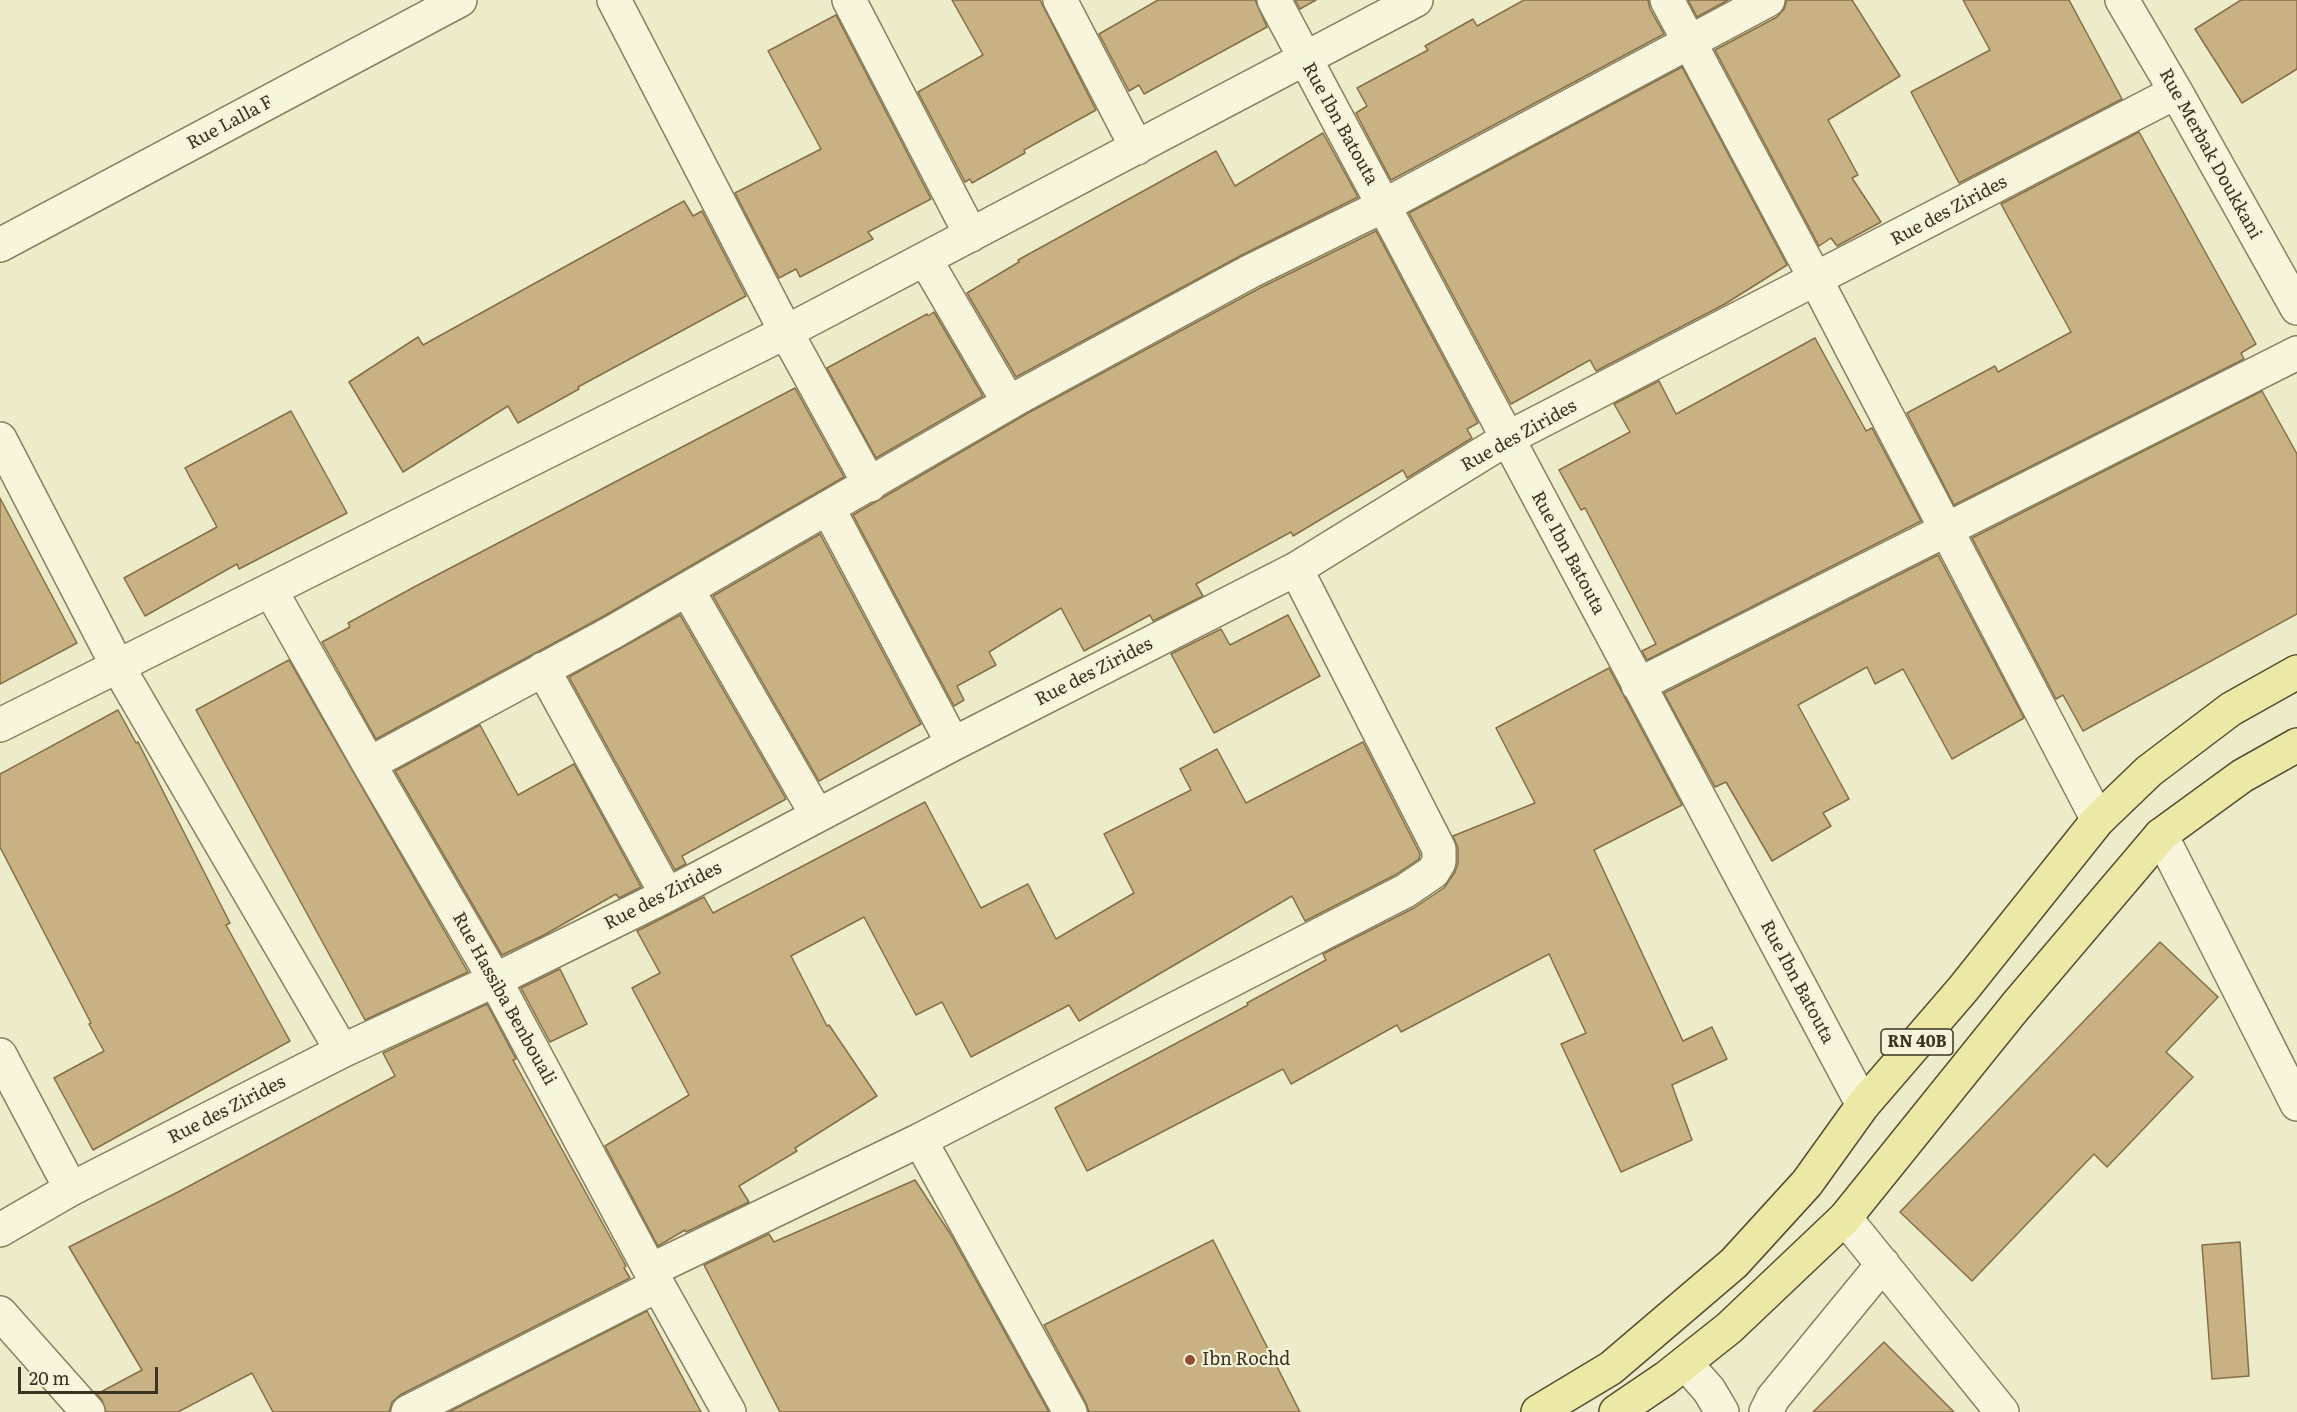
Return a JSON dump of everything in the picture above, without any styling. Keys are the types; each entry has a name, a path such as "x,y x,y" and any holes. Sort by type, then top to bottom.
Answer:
{"main road":[{"name":"RN 40B","path":"1548,1409 1611,1368 1734,1263 1807,1183 1863,1105 1963,989 2098,820 2149,771 2231,709 2297,672"},
{"name":"RN 40B","path":"1616,1412 1685,1363 1729,1328 1845,1218 2015,1007 2161,835 2242,776 2297,746"}],"street":[{"name":"Rue Lalla F","path":"0,245 460,0"},
{"path":"614,0 786,332 870,485"},
{"path":"849,0 971,236"},
{"path":"1060,0 1137,148"},
{"name":"Rue Ibn Batouta","path":"1274,0 1863,1105"},
{"path":"0,725 786,332 1416,0"},
{"path":"1667,0 2098,820"},
{"path":"369,764 687,589 1009,403 1251,271 1385,206 1768,0"},
{"name":"Rue Merbak Doukkani","path":"2122,0 2297,308"},
{"name":"Rue des Zirides","path":"0,1230 71,1189 342,1051 495,980 668,895 952,744 1296,569 1508,438 2176,92"},
{"path":"925,259 1009,403"},
{"path":"1638,685 2297,353"},
{"path":"5,460 118,667 342,1051"},
{"path":"828,508 952,744"},
{"path":"408,1412 654,1278 1405,891 1433,872 1439,862 1439,849 1296,569"},
{"path":"687,589 817,815"},
{"name":"Rue Hassiba Benbouali","path":"271,591 495,980 654,1278 729,1412"},
{"path":"543,669 668,895"},
{"path":"2161,835 2297,1104"},
{"path":"0,1055 71,1189"},
{"path":"920,1140 1070,1412"},
{"path":"1845,1218 2002,1412"},
{"path":"1766,1412 1773,1398 1883,1264"},
{"path":"0,1313 88,1412"},
{"path":"1685,1363 1709,1390 1722,1412"}],"building":[{"path":"952,0 1040,0 1096,110 1024,150 1025,153 972,183 970,179 965,182 918,92 983,55"},
{"path":"1158,0 1255,0 1267,27 1144,94 1139,85 1129,91 1099,34"},
{"path":"1295,0 1316,0 1300,9"},
{"path":"1524,0 1648,0 1650,9 1664,34 1391,180 1356,113 1367,106 1357,88 1428,50 1425,46 1473,19 1477,26"},
{"path":"1688,0 1728,0 1697,17"},
{"path":"1787,0 1852,0 1900,76 1828,120 1858,175 1852,178 1881,222 1837,246 1831,238 1819,246 1715,50 1777,17 1784,9"},
{"path":"1963,0 2069,0 2122,99 1959,183 1911,92 1990,50"},
{"path":"2241,0 2297,0 2297,69 2242,103 2195,29"},
{"path":"836,15 931,199 868,232 873,239 800,277 796,269 779,278 735,193 821,149 768,51"},
{"path":"1682,67 1787,265 1725,304 1596,371 1590,360 1511,404 1409,213"},
{"path":"2139,132 2256,344 2241,353 2244,359 1954,505 1907,413 1995,366 1998,372 2071,332 2001,204"},
{"path":"1323,133 1358,197 1242,255 1016,377 967,293 1019,262 1018,260 1216,151 1235,186"},
{"path":"684,201 693,216 702,211 746,296 578,387 579,389 518,423 508,406 403,472 349,382 418,337 423,345"},
{"path":"1376,231 1478,423 1467,429 1472,438 1407,478 1403,470 1293,536 1291,532 1196,584 1203,596 1153,621 1150,615 1084,651 1061,608 989,652 996,665 957,686 964,700 954,706 853,515 1028,413 1260,288"},
{"path":"934,312 983,396 876,458 827,368"},
{"path":"1815,338 1866,431 1872,428 1921,521 1647,660 1642,651 1656,644 1585,508 1581,510 1559,470 1630,432 1614,404 1659,381 1676,414"},
{"path":"795,388 844,477 604,616 376,739 322,642 350,627 348,623 416,586"},
{"path":"2262,391 2297,454 2297,614 2083,731 2063,695 2056,699 1972,538"},
{"path":"291,411 347,513 239,569 237,564 145,616 124,578 217,527 185,468"},
{"path":"0,498 77,643 0,684"},
{"path":"820,534 921,724 819,781 713,596"},
{"path":"1938,555 2024,718 1952,759 1903,669 1875,684 1867,667 1798,705 1849,799 1823,813 1831,826 1772,861 1726,782 1715,787 1664,693"},
{"path":"680,615 786,799 682,856 686,864 675,870 569,677"},
{"path":"1288,615 1320,676 1214,733 1171,654 1221,629 1230,645"},
{"path":"289,660 468,972 365,1020 196,710"},
{"path":"1609,668 1682,805 1594,850 1683,1041 1712,1027 1727,1059 1672,1085 1692,1140 1621,1172 1561,1044 1586,1033 1549,954 1401,1032 1397,1025 1291,1084 1283,1069 1087,1171 1055,1108 1248,1005 1247,1003 1326,960 1323,954 1414,908 1444,888 1458,863 1458,848 1453,836 1535,803 1496,728"},
{"path":"118,710 136,743 138,742 230,923 226,925 290,1041 93,1150 54,1078 104,1051 0,847 0,774"},
{"path":"480,725 518,795 574,764 641,887 619,898 616,894 544,935 502,955 395,771"},
{"path":"1363,742 1420,854 1419,859 1395,875 1305,921 1292,896 1079,1021 1069,1005 971,1057 942,1002 916,1015 864,917 791,956 827,1026 829,1025 877,1096 795,1148 797,1151 739,1186 749,1202 686,1232 685,1230 658,1246 605,1146 689,1095 632,988 660,973 637,931 704,897 713,913 925,802 981,908 1028,884 1056,939 1134,893 1104,834 1191,790 1180,769 1217,749 1246,803"},
{"path":"2160,942 2218,997 2166,1052 2193,1077 2107,1167 2094,1154 1972,1281 1900,1212"},
{"path":"560,969 587,1024 550,1042 521,988"},
{"path":"487,1004 516,1059 513,1060 626,1266 624,1268 630,1278 400,1395 392,1402 389,1412 273,1412 252,1373 178,1412 106,1412 97,1394 142,1370 69,1247 178,1192 395,1076 383,1053"},
{"path":"915,1180 951,1235 1049,1412 780,1412 704,1265 769,1234 774,1242"},
{"name":"Ibn Rochd","path":"1213,1240 1300,1412 1089,1412 1044,1325"},
{"path":"2240,1242 2249,1376 2212,1379 2202,1245"},
{"path":"647,1311 701,1412 449,1412"},
{"path":"1884,1342 1954,1412 1813,1412"}],"place":[{"name":"Ibn Rochd","path":"1190,1360"}]}
